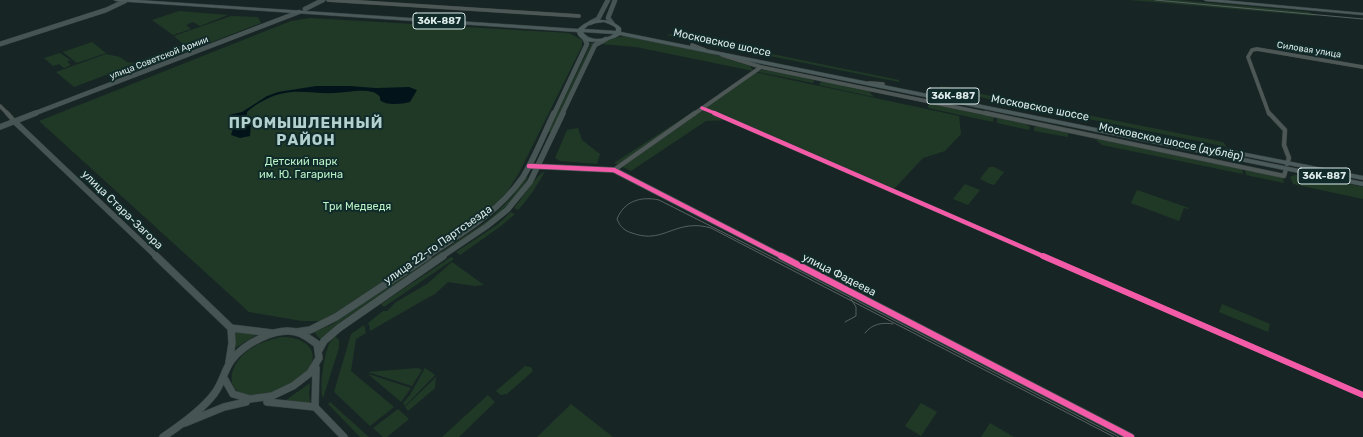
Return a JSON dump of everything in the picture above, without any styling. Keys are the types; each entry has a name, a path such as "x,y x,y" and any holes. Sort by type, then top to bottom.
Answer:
{"main road":[{"name":"Московское шоссе","path":"116,0 302,10"},
{"name":"Московское шоссе","path":"142,0 619,31 694,43 1286,166 1363,184"},
{"name":"Московское шоссе","path":"167,0 302,10"},
{"path":"1206,0 1363,14"},
{"path":"604,21 612,23 618,26 619,31 608,39 592,40 580,34 581,28 589,23 604,21"},
{"name":"Московское шоссе","path":"619,31 1286,166"},
{"name":"Московское шоссе","path":"619,31 868,83 1363,180"}],"street":[{"name":"улица Советской Армии","path":"0,127 302,10 323,0"},
{"path":"328,0 579,16"},
{"path":"589,23 598,19 608,0"},
{"path":"612,23 608,18 615,0"},
{"path":"0,44 106,10 125,1"},
{"name":"улица 22-го Партсъезда","path":"296,332 310,330 336,317 472,228 492,213 505,200 519,183 541,142 587,44 584,37"},
{"name":"улица 22-го Партсъезда","path":"319,350 324,341 339,328 487,226 507,210 525,190 538,166 595,45 608,39"},
{"name":"Московское шоссе (дублёр)","path":"692,45 761,67 1284,176 1286,166"},
{"name":"Силовая улица","path":"1286,166 1289,158 1284,145 1285,130 1270,116 1248,57 1252,50 1363,67"},
{"path":"614,170 761,67"},
{"name":"Московское шоссе (дублёр)","path":"832,81 883,84"},
{"name":"улица Стара-Загора","path":"0,106 14,122 231,328"},
{"path":"702,108 893,190 989,234 1137,296 1363,395"},
{"path":"545,133 554,134"},
{"path":"541,142 550,143"},
{"name":"улица Фадеева","path":"529,166 614,170 1131,437"},
{"path":"183,424 212,396 224,378 229,364 232,343 231,328 275,333 296,332 308,336 316,342 319,350 316,368 315,407"},
{"path":"229,364 241,350 254,341 275,333"},
{"path":"261,402 279,397 295,389 307,379 316,368"},
{"path":"224,378 225,388 233,397 246,402"},
{"path":"163,437 183,424 224,407 246,402 261,402 315,407 344,437"}],"green space":[{"path":"1129,0 1179,0 1309,12 1316,16"},
{"path":"179,11 228,15 200,26 193,22 186,25 191,29 173,35 152,20"},
{"path":"231,16 258,17 261,23 131,73 135,64 133,63 184,45 174,36"},
{"name":"Детский парк им. Ю. Гагарина","path":"310,18 569,33 582,40 582,46 519,173 507,192 491,208 322,321 302,321 249,312 39,121 291,21"},
{"path":"674,34 899,80 899,82 666,35"},
{"path":"624,36 709,53 750,66 753,71 636,47 600,44 610,39"},
{"path":"92,42 106,53 77,63 63,52"},
{"path":"592,42 593,43 551,132 548,132"},
{"path":"60,53 70,60 67,62 71,65 64,68 59,64 53,66 44,58"},
{"path":"106,54 120,57 127,62 135,64 74,87 56,72"},
{"path":"761,70 815,79 813,83 758,72"},
{"path":"754,72 959,116 961,134 945,151 923,158 893,190 729,120 706,121 631,171 614,163"},
{"path":"821,81 868,90 874,97 819,85"},
{"path":"941,86 1223,142 1227,147 940,89"},
{"path":"929,103 994,117 993,122 928,108"},
{"path":"997,118 1026,124 1030,127 1029,130 997,123"},
{"path":"1039,126 1068,133 1068,137 1034,131 1034,127"},
{"path":"578,128 582,140 600,154 597,164 560,161 555,158 567,130"},
{"path":"1098,139 1242,169 1243,174 1102,145 1096,140"},
{"path":"989,167 994,167 1004,172 994,185 980,179"},
{"path":"1245,169 1282,177 1284,183 1246,175"},
{"path":"545,171 533,192 518,210 514,208 533,182"},
{"path":"1295,175 1309,176 1363,187 1363,199 1293,184 1290,177"},
{"path":"526,177 528,178 516,195 492,220 349,316 335,326 321,340 314,332 333,324 490,219 512,197"},
{"path":"965,184 980,190 968,205 953,199"},
{"path":"1137,190 1189,208 1184,208 1179,221 1131,203"},
{"path":"511,212 515,214 501,226 460,255 456,252 497,225"},
{"path":"451,257 454,259 384,307 381,304"},
{"path":"452,262 484,285 475,286 448,282 435,294 370,331 369,324 367,324 383,311 387,311 396,302 427,284"},
{"path":"1222,304 1270,324 1268,332 1219,312"},
{"path":"364,325 366,333 356,339 351,371 394,407 370,426 334,392 351,334"},
{"path":"234,331 258,334 235,348 236,343"},
{"path":"335,336 339,340 339,348 323,398 322,372 330,343"},
{"path":"281,337 290,337 298,340 305,343 310,348 313,354 309,368 303,376 277,393 248,395 240,393 232,383 234,368 238,360 253,347"},
{"path":"525,366 531,367 533,371 507,394 501,395 496,391"},
{"path":"418,368 422,370 412,386 368,372"},
{"path":"425,368 435,375 405,406 403,403 410,395"},
{"path":"368,374 411,388 401,402"},
{"path":"436,377 435,388 408,411 405,407"},
{"path":"310,383 309,395 311,404 286,400"},
{"path":"488,395 495,402 459,437 442,437"},
{"path":"330,402 369,437 360,437 328,404"},
{"path":"921,403 937,412 921,436 905,426"},
{"path":"571,404 613,437 537,437"},
{"path":"398,409 409,419 387,437 383,437 373,428"},
{"path":"990,423 1014,437 981,437"}],"shaded area":[{"path":"316,86 376,88 409,87 417,90 410,102 394,104 383,102 376,94 365,91 340,93 294,92 280,94 262,101 247,112 247,117 251,123 250,136 240,138 231,135 234,125 241,123 243,119 240,116 229,117 229,115 242,112 267,96 278,92"}],"tram line":[{"path":"1155,0 1363,19"},
{"path":"852,301 711,228 689,226 655,236 648,236 625,230 617,219 624,208 634,201 646,199 659,200 784,263 1119,437"},
{"path":"845,322 856,316 856,307 852,301"},
{"path":"852,301 1114,437"},
{"path":"865,333 878,324 893,324"}],"cycle path":[{"path":"702,108 893,190 989,234 1137,296 1363,395"},
{"path":"529,166 614,170 1131,437"}],"district":[{"name":"ПРОМЫШЛЕННЫЙ РАЙОН","path":"306,132"}],"park label":[{"name":"Три Медведя","path":"357,207"}]}
